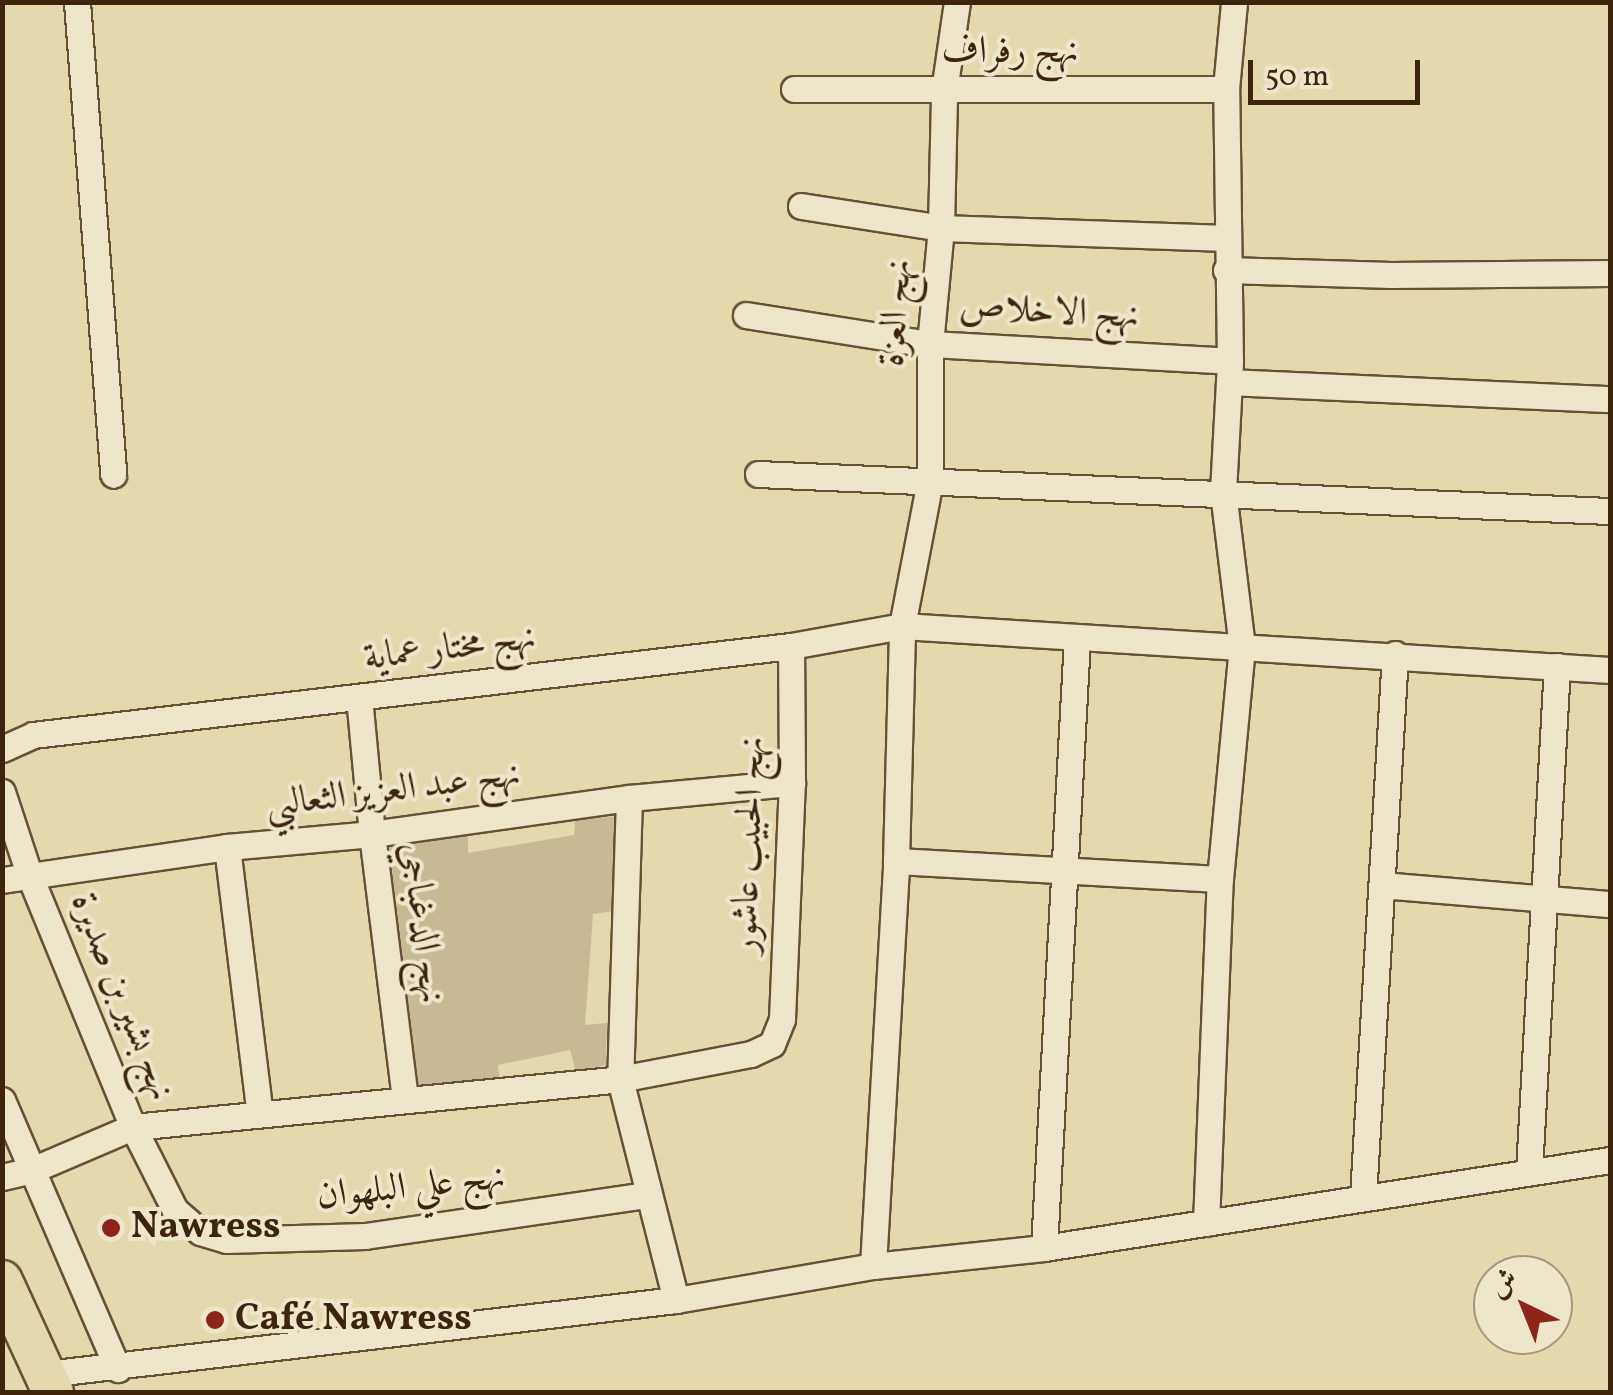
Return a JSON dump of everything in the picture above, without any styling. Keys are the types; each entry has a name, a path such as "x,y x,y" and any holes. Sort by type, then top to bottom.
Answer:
{"main road":[{"path":"2,1281 50,1383"}],"street":[{"path":"77,2 113,475"},
{"name":"نهج العزة","path":"873,1266 896,860 902,626 930,481 930,344 941,228 944,91 958,2"},
{"path":"1206,1223 1220,879 1242,646 1223,492 1230,372 1226,89 1234,2"},
{"name":"نهج رفراف","path":"794,89 1226,89"},
{"path":"801,206 941,228 1227,238"},
{"path":"1226,270 1391,275 1610,273"},
{"name":"نهج الاخلاص","path":"746,316 930,344 1230,372 1610,399"},
{"path":"758,474 1610,511"},
{"name":"نهج مختار عماية","path":"4,747 33,735 791,646 902,626 1610,670"},
{"path":"1044,1248 1076,639"},
{"name":"نهج الحبيب عاشور","path":"620,1079 751,1054 772,1044 782,1019 792,783 791,646"},
{"path":"1363,1196 1395,654"},
{"path":"1529,1170 1557,666"},
{"name":"نهج الدغباجي","path":"360,697 372,834 406,1098"},
{"name":"نهج عبد العزيز الثعالبي","path":"2,880 227,847 372,834 629,798 792,783"},
{"name":"نهج بشير بن صديرة","path":"2,792 29,874 133,1127 175,1210 187,1223"},
{"path":"629,798 620,1079 676,1300"},
{"path":"227,847 260,1114"},
{"path":"896,860 1064,873 1220,879"},
{"path":"1382,885 1610,904"},
{"path":"2,1177 32,1170 133,1127 620,1079"},
{"path":"2,1100 118,1368"},
{"path":"50,1383 118,1368 676,1300 873,1266 1044,1248 1610,1160"},
{"name":"نهج علي البلهوان","path":"187,1223 226,1240 365,1236 647,1196"}],"shaded area":[{"path":"619,816 614,911 593,914 585,1025 607,1023 606,1065 576,1071 570,1050 498,1065 500,1082 419,1089 389,845 468,835 468,853 574,835 575,821"}],"place":[{"name":"Nawress","path":"111,1228"},
{"name":"Café Nawress","path":"215,1320"}]}
